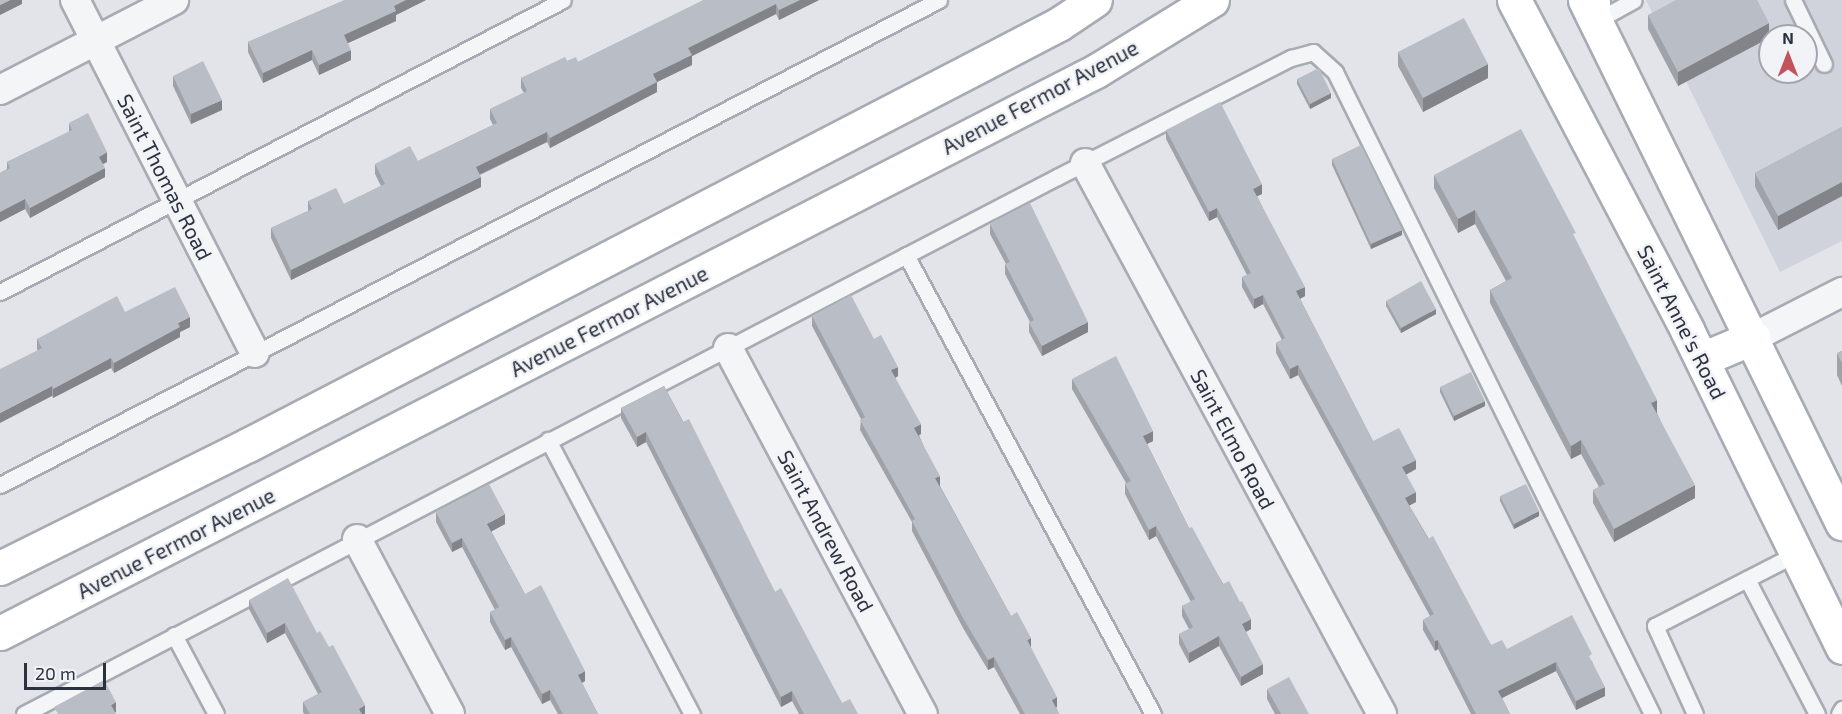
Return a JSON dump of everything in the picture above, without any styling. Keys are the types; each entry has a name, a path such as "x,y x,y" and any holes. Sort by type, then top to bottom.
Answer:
{"main road":[{"path":"0,568 374,380 1059,24 1095,0"},
{"name":"Avenue Fermor Avenue","path":"0,633 1096,71 1212,0"},
{"name":"Saint Anne's Road","path":"1514,0 1702,359 1842,647"},
{"path":"1592,9 1754,336 1842,523"},
{"path":"1702,359 1754,336"}],"street":[{"name":"Saint Thomas Road","path":"75,0 255,354"},
{"path":"0,90 174,0"},
{"name":"Saint Elmo Road","path":"1085,163 1382,714"},
{"path":"1754,336 1842,292"},
{"name":"Saint Andrew Road","path":"728,348 923,714"},
{"path":"357,539 450,714"}],"lane":[{"path":"0,292 563,0"},
{"path":"0,485 939,0"},
{"path":"1592,9 1635,0"},
{"path":"1793,0 1824,64"},
{"path":"24,714 357,539 1085,163 1291,58 1313,52 1335,72 1652,714"},
{"path":"906,255 1153,714"},
{"path":"548,440 692,714"},
{"path":"1695,714 1655,626 1797,554"},
{"path":"1747,579 1818,714"},
{"path":"174,635 216,714"},
{"path":"1839,714 1842,709"}],"shaded area":[{"path":"1646,0 1842,0 1842,241 1780,272"}],"building":[{"path":"0,0 10,0 0,5"},
{"path":"345,0 406,0 394,6 396,11 344,35 351,50 319,65 312,50 263,73 248,42"},
{"path":"704,0 800,0 779,10 776,4 688,48 692,55 653,74 657,82 550,138 547,132 476,167 481,177 291,270 271,228 312,209 308,201 336,188 344,204 385,184 375,164 410,146 418,161 497,123 490,109 527,91 521,78 565,57 567,61 576,57 578,62"},
{"path":"1676,0 1757,0 1769,23 1758,24 1758,29 1678,72 1648,15"},
{"path":"1464,18 1488,64 1423,98 1398,52"},
{"path":"203,61 222,100 191,114 173,76"},
{"path":"1319,68 1331,93 1310,104 1297,79"},
{"path":"1220,102 1262,184 1253,189 1305,287 1296,291 1373,441 1399,428 1416,460 1402,467 1416,492 1405,498 1428,539 1433,536 1491,645 1502,640 1507,649 1572,615 1592,654 1589,656 1605,687 1576,701 1556,662 1498,691 1510,714 1476,714 1438,640 1435,641 1423,620 1434,614 1298,365 1290,369 1276,343 1285,338 1263,295 1254,299 1242,277 1251,273 1217,208 1209,212 1166,130"},
{"path":"88,113 107,152 99,157 105,168 30,208 25,199 0,212 0,173 10,168 7,162 72,130 69,123"},
{"path":"1842,127 1842,182 1778,216 1755,173"},
{"path":"1521,129 1576,233 1573,234 1657,400 1651,403 1695,485 1614,529 1593,490 1605,484 1581,440 1571,446 1490,290 1512,278 1475,210 1458,219 1434,175"},
{"path":"1361,145 1402,230 1371,244 1332,159"},
{"path":"1030,203 1088,322 1042,346 1029,323 1034,320 1005,264 1010,262 990,224"},
{"path":"1421,281 1436,309 1401,328 1386,301"},
{"path":"175,287 190,317 178,323 180,327 114,363 111,358 53,389 52,386 0,413 0,369 42,348 37,339 117,296 125,312"},
{"path":"851,295 874,339 881,335 898,367 891,370 921,424 914,428 940,476 935,478 1011,616 1017,612 1031,638 1027,640 1057,697 1052,700 1059,714 1025,714 994,657 988,660 963,618 912,521 915,519 860,420 865,417 812,316"},
{"path":"1842,351 1842,363 1837,353"},
{"path":"1116,356 1153,431 1143,436 1189,528 1192,527 1223,584 1229,581 1240,602 1233,606 1242,601 1251,619 1242,624 1263,664 1241,677 1219,636 1189,653 1179,634 1193,627 1182,606 1195,599 1156,526 1149,530 1125,484 1131,481 1072,379"},
{"path":"1471,372 1485,401 1454,416 1440,387"},
{"path":"664,386 683,422 689,419 775,592 781,588 842,703 850,699 858,714 804,714 792,691 781,697 646,432 637,437 621,408"},
{"path":"489,484 505,514 487,524 525,594 541,585 585,671 578,675 598,714 563,714 550,690 542,694 511,637 505,640 490,612 499,607 462,538 452,543 436,512"},
{"path":"1526,484 1539,511 1514,524 1500,496"},
{"path":"288,578 317,633 320,631 329,647 333,645 365,705 359,709 362,714 310,714 303,702 322,692 285,623 267,633 249,600"},
{"path":"1289,677 1309,714 1281,714 1267,689"},
{"path":"104,680 116,702 111,705 116,714 58,714 54,707"}]}
